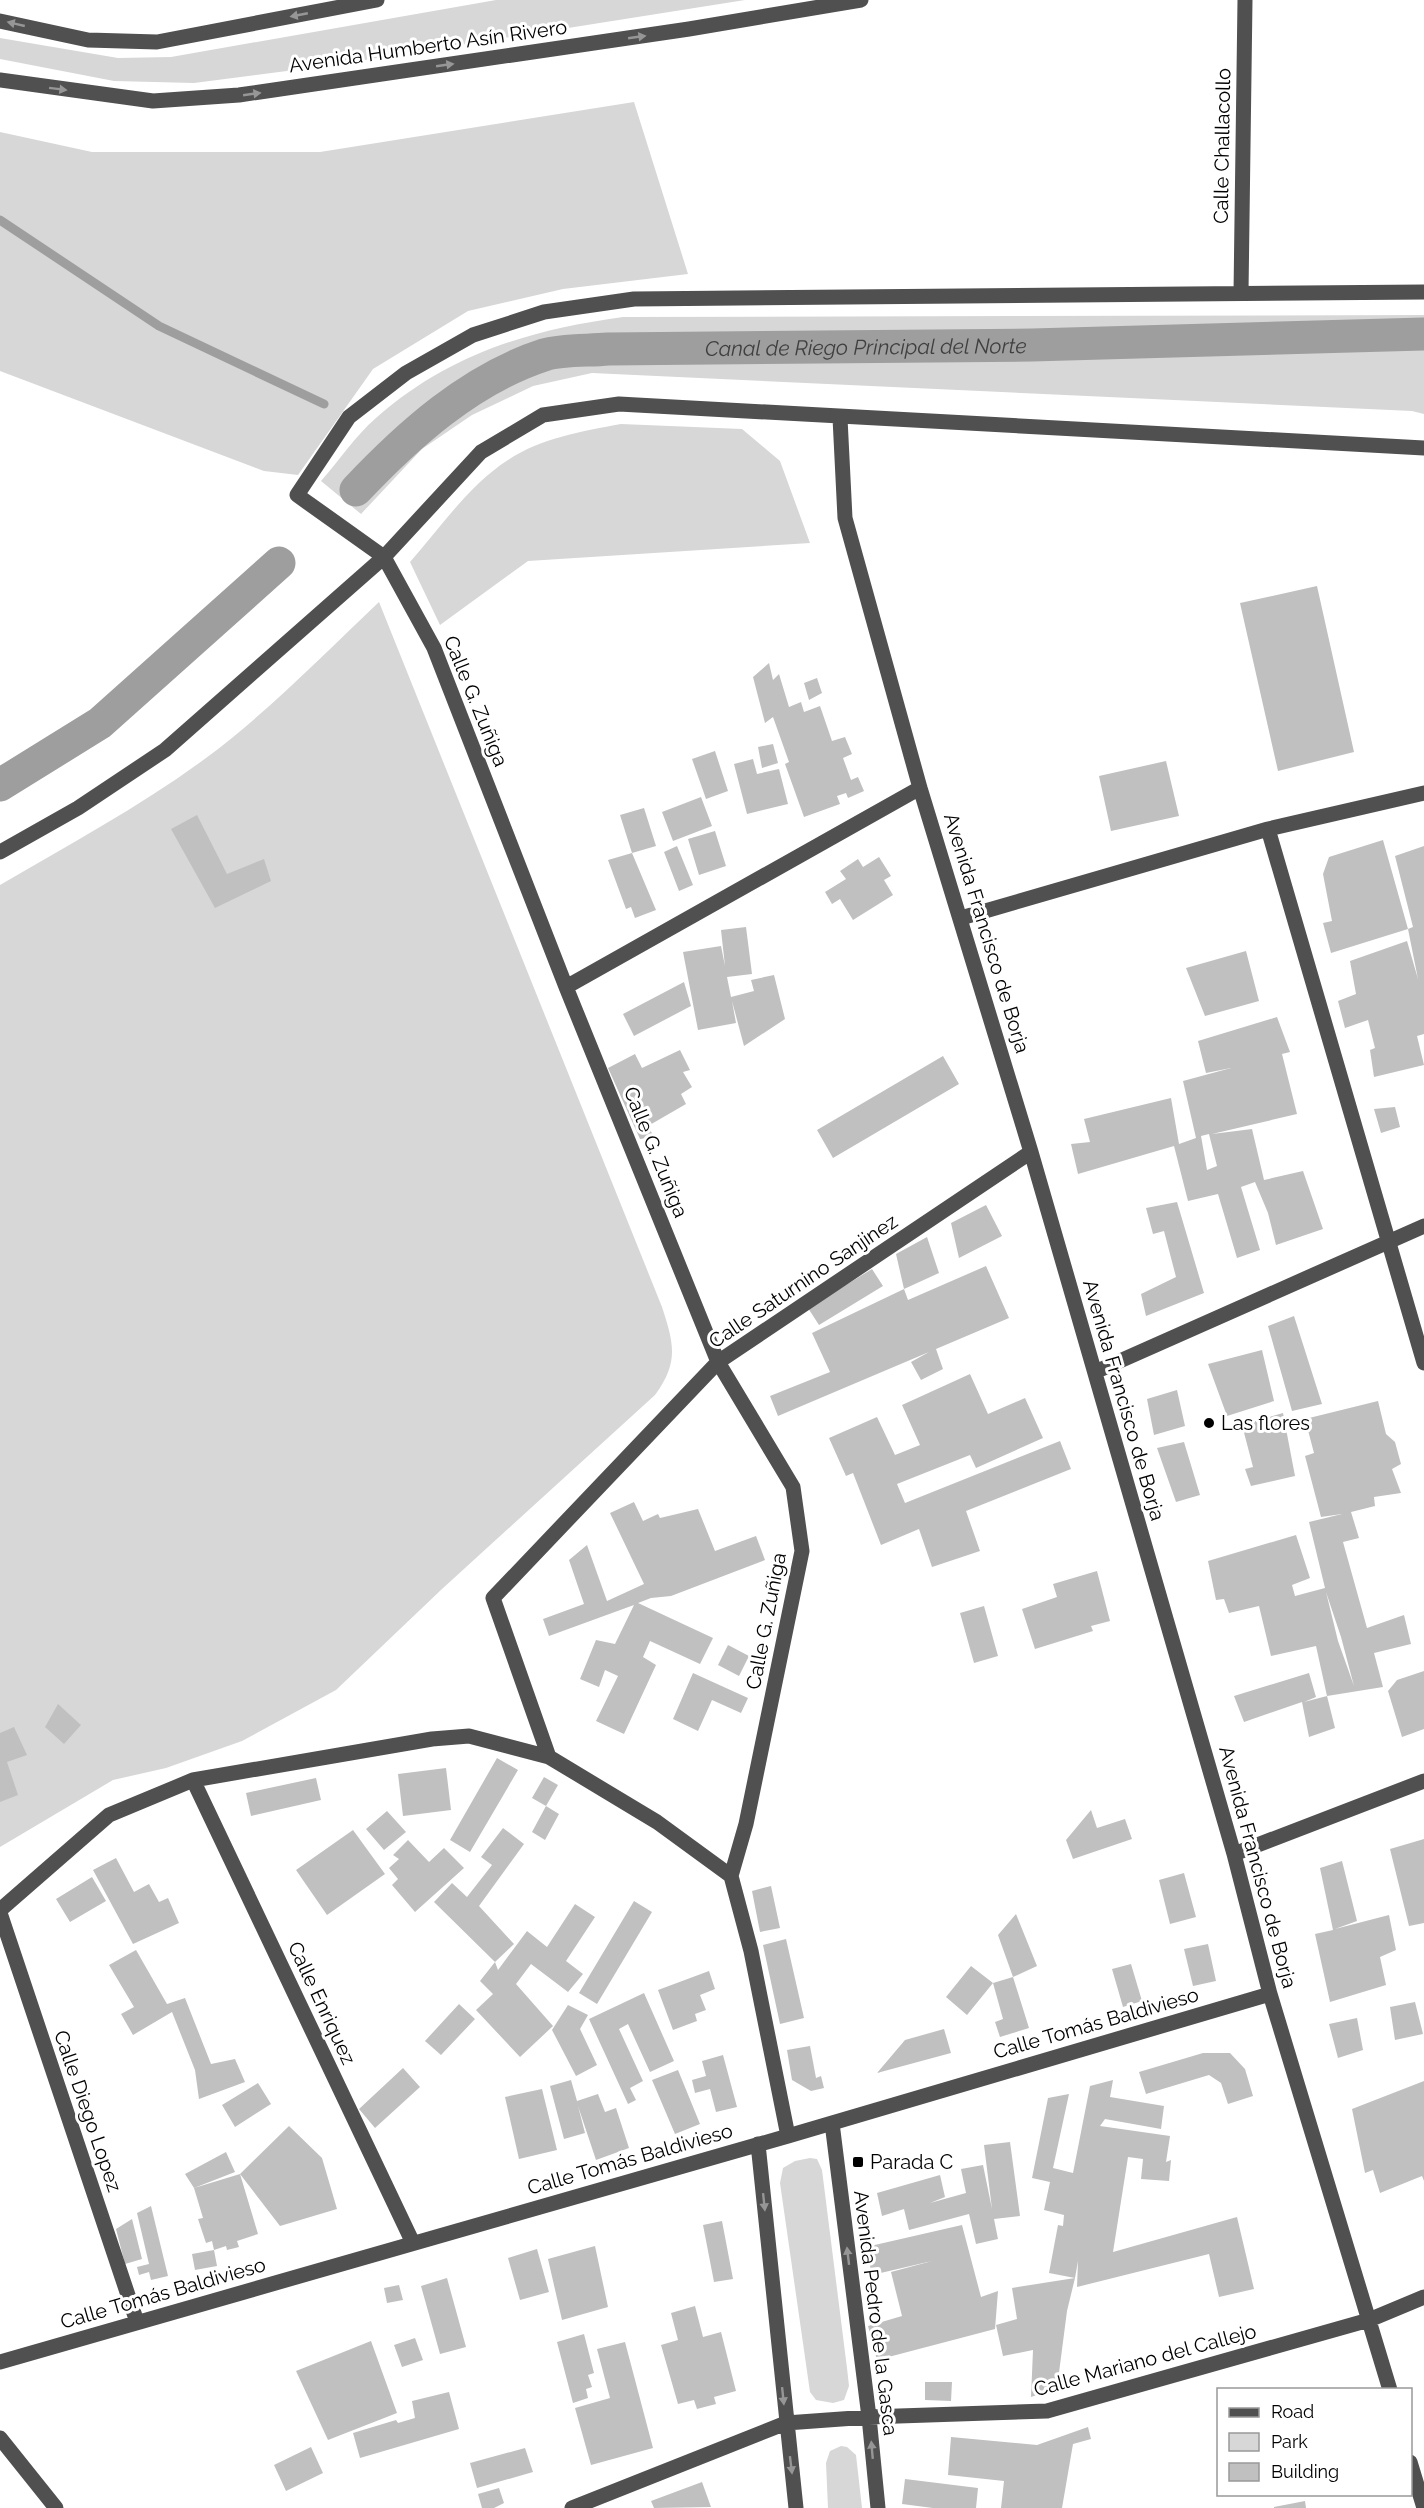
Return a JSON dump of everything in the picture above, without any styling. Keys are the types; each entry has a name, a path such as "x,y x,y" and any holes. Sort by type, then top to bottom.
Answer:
{"street":[{"path":"0,21 88,40 157,42 377,0"},
{"name":"Avenida Humberto Asín Rivero","path":"0,80 153,101 239,95 689,29 861,0"},
{"name":"Calle Challacollo","path":"1241,293 1245,0"},
{"path":"1241,293 1424,292"},
{"name":"Calle G. Zuñiga","path":"731,1876 746,1824 802,1551 793,1487 718,1362 566,987 434,648 384,557 297,495 349,417 406,373 473,335 544,312 634,299 1241,293"},
{"path":"0,852 78,808 165,750 384,557 481,452 543,415 619,404 840,418 1424,448"},
{"name":"Avenida Francisco de Borja","path":"840,418 845,518 920,788 1031,1152 1234,1854 1270,1994 1389,2388"},
{"path":"566,987 920,788"},
{"path":"961,918 1268,829 1424,793"},
{"path":"1268,829 1386,1242 1424,1363"},
{"name":"Calle Saturnino Sanjinez","path":"549,1757 493,1598 718,1362 1031,1152"},
{"path":"1095,1372 1424,1226"},
{"path":"0,1912 109,1815 193,1780 432,1739 469,1736 549,1757 657,1822 731,1876 751,1951 788,2136"},
{"name":"Calle Enriquez","path":"193,1780 413,2243"},
{"path":"1234,1854 1424,1781"},
{"name":"Calle Diego Lopez","path":"0,1912 137,2322"},
{"name":"Calle Tomás Baldivieso","path":"0,2362 788,2136 1270,1994"},
{"name":"Avenida Pedro de la Gasca","path":"832,2123 869,2417 878,2508"},
{"path":"758,2144 796,2508"},
{"name":"Calle Mariano del Callejo","path":"572,2508 786,2423 869,2417 1047,2411 1369,2320 1424,2296"},
{"path":"0,2438 56,2508"},
{"path":"1412,2469 1424,2508"}],"green space":[{"path":"496,0 745,0 333,65 194,83 114,81 0,59 0,38 118,58 171,57"},
{"path":"634,102 688,274 563,289 468,311 373,369 298,475 264,471 0,371 0,132 92,152 320,152"},
{"path":"1424,315 1424,414 1412,411 592,373 533,386 472,415 422,449 361,514 321,481 368,425 432,377 492,348 555,329 588,322 623,317"},
{"path":"621,424 742,429 780,461 810,543 528,561 440,625 410,562 468,494 494,470 534,446 563,436"},
{"path":"379,602 662,1307 672,1352 668,1373 655,1395 442,1589 336,1690 242,1741 166,1768 113,1780 0,1847 0,885 131,808 206,758 273,702"},
{"path":"817,2159 822,2170 849,2386 844,2400 833,2403 816,2400 810,2392 780,2183 783,2168 795,2161"},
{"path":"841,2446 847,2447 856,2455 862,2508 828,2508 826,2463 830,2451"}],"building":[{"path":"1317,586 1354,752 1278,771 1240,603"},
{"path":"769,663 773,680 779,674 789,707 801,702 804,712 820,706 832,741 845,737 852,754 843,758 851,780 858,777 864,791 848,798 846,793 837,796 840,804 804,817 785,764 789,762 773,717 765,723 753,677"},
{"path":"817,678 822,693 809,700 804,683"},
{"path":"773,744 778,763 762,768 758,747"},
{"path":"715,751 728,791 706,799 692,759"},
{"path":"753,759 757,774 779,769 788,804 747,814 734,764"},
{"path":"1166,761 1179,816 1111,831 1099,776"},
{"path":"701,797 712,826 673,841 662,812"},
{"path":"644,808 656,846 632,853 620,815"},
{"path":"197,815 227,874 264,859 271,881 215,908 171,829"},
{"path":"715,831 726,866 699,875 688,839"},
{"path":"1383,840 1408,929 1331,953 1323,923 1332,921 1323,874 1329,857"},
{"path":"677,846 693,885 679,891 664,852"},
{"path":"1424,846 1424,1034 1417,1036 1424,1065 1374,1077 1370,1050 1375,1048 1368,1020 1345,1028 1338,1001 1356,994 1350,961 1407,941 1418,979 1408,929 1413,927 1395,856"},
{"path":"632,853 656,910 635,918 631,907 626,909 608,860"},
{"path":"879,857 891,876 884,880 893,895 853,920 840,899 832,904 825,892 846,879 840,871 858,859 863,867"},
{"path":"746,927 752,974 727,977 731,997 754,991 751,980 774,975 785,1019 744,1046 732,1001 736,1023 698,1030 683,952 721,946 725,966 721,930"},
{"path":"1246,951 1259,1001 1205,1016 1186,968"},
{"path":"684,982 691,1006 634,1036 623,1014"},
{"path":"1277,1017 1290,1052 1282,1054 1297,1114 1212,1134 1252,1129 1264,1180 1303,1171 1323,1229 1276,1245 1268,1213 1255,1182 1241,1187 1260,1250 1237,1258 1218,1194 1188,1201 1174,1146 1078,1174 1071,1144 1090,1142 1084,1119 1171,1098 1179,1144 1196,1138 1183,1081 1231,1068 1206,1073 1198,1041","holes":["1209,1134 1217,1166 1207,1170 1201,1136"]},
{"path":"680,1050 690,1070 683,1072 692,1087 681,1094 686,1104 648,1126 654,1137 640,1139 608,1068 635,1054 642,1068"},
{"path":"943,1056 959,1084 833,1158 817,1130"},
{"path":"1395,1107 1400,1127 1381,1133 1374,1109"},
{"path":"1177,1202 1204,1293 1146,1316 1141,1294 1176,1277 1164,1231 1153,1234 1146,1208"},
{"path":"986,1205 1002,1236 959,1258 951,1223"},
{"path":"927,1237 939,1273 904,1289 896,1254"},
{"path":"986,1266 1009,1318 936,1349 943,1369 921,1380 911,1362 929,1352 778,1416 770,1396 830,1372 812,1333 904,1289 908,1300"},
{"path":"872,1269 883,1286 819,1325 808,1308"},
{"path":"1294,1316 1322,1404 1292,1411 1268,1326"},
{"path":"1262,1350 1274,1401 1227,1416 1208,1364"},
{"path":"970,1374 988,1414 1025,1398 1043,1438 976,1468 970,1455 897,1484 905,1503 1060,1441 1071,1469 966,1511 980,1551 932,1567 919,1529 881,1545 853,1473 846,1476 829,1438 877,1417 895,1455 920,1445 902,1405"},
{"path":"1177,1390 1185,1426 1154,1435 1147,1399"},
{"path":"1378,1401 1386,1434 1395,1442 1401,1464 1392,1469 1401,1493 1374,1497 1375,1506 1351,1512 1359,1538 1343,1542 1367,1628 1404,1615 1411,1644 1374,1653 1383,1687 1327,1696 1316,1646 1271,1656 1259,1606 1229,1613 1224,1599 1216,1600 1208,1561 1296,1535 1310,1578 1292,1585 1295,1596 1325,1588 1309,1522 1342,1514 1321,1517 1305,1456 1314,1453 1305,1419","holes":["1326,1592 1354,1686 1338,1641"]},
{"path":"1283,1413 1295,1476 1251,1486 1245,1469 1253,1467 1242,1425"},
{"path":"1184,1442 1200,1495 1176,1502 1157,1448"},
{"path":"634,1502 643,1521 658,1514 660,1518 698,1509 715,1551 756,1536 765,1560 671,1596 651,1598 638,1603 713,1638 700,1664 650,1641 643,1657 656,1665 624,1734 596,1721 618,1676 605,1670 599,1687 580,1679 596,1640 615,1644 634,1605 549,1636 543,1619 584,1604 569,1560 587,1545 607,1601 644,1584 610,1513"},
{"path":"1097,1571 1110,1621 1091,1626 1093,1631 1035,1649 1022,1609 1057,1597 1053,1584"},
{"path":"984,1606 998,1656 974,1663 960,1613"},
{"path":"728,1645 749,1656 739,1676 718,1665"},
{"path":"1424,1671 1424,1729 1402,1737 1388,1691 1397,1680"},
{"path":"693,1673 748,1698 741,1713 712,1700 698,1731 673,1719"},
{"path":"1309,1673 1316,1697 1304,1702 1327,1696 1335,1728 1309,1737 1302,1702 1244,1722 1234,1696"},
{"path":"58,1704 81,1725 64,1744 45,1727"},
{"path":"14,1727 27,1755 7,1762 18,1795 0,1802 0,1733"},
{"path":"497,1758 518,1770 470,1852 450,1840"},
{"path":"446,1768 451,1810 403,1816 398,1774"},
{"path":"544,1777 558,1785 546,1806 532,1798"},
{"path":"316,1778 321,1800 251,1816 246,1793"},
{"path":"546,1806 559,1814 545,1840 532,1832"},
{"path":"1091,1810 1097,1828 1125,1819 1132,1839 1073,1859 1066,1840"},
{"path":"387,1811 406,1832 384,1850 366,1829"},
{"path":"503,1828 524,1844 479,1906 514,1944 495,1962 434,1902 452,1883 467,1897 492,1865 481,1857"},
{"path":"353,1830 385,1874 327,1915 296,1870"},
{"path":"1424,1839 1424,1923 1409,1926 1390,1849"},
{"path":"408,1840 429,1862 444,1848 464,1868 415,1912 392,1885 398,1879 389,1868 399,1859 393,1855"},
{"path":"116,1858 134,1892 149,1884 159,1902 168,1898 179,1923 133,1944 93,1870"},
{"path":"1342,1861 1357,1921 1335,1929 1389,1915 1396,1950 1380,1957 1386,1985 1330,2002 1315,1934 1333,1930 1320,1868"},
{"path":"1184,1873 1196,1917 1170,1924 1159,1880"},
{"path":"92,1877 106,1901 70,1922 56,1899"},
{"path":"771,1886 780,1928 760,1932 752,1891"},
{"path":"634,1901 652,1912 597,2004 579,1993"},
{"path":"575,1904 595,1917 566,1961 583,1974 568,1992 531,1964 516,1984 553,2026 520,2057 476,2010 493,1994 480,1981 495,1962 498,1970 527,1931 547,1947"},
{"path":"1016,1914 1037,1966 1013,1977 998,1935"},
{"path":"786,1939 804,2018 780,2024 763,1945"},
{"path":"1208,1944 1216,1981 1193,1986 1184,1949"},
{"path":"136,1950 167,2004 185,1998 211,2064 235,2059 245,2082 199,2099 195,2070 172,2012 133,2035 121,2014 134,2007 109,1965"},
{"path":"1131,1964 1142,2001 1123,2007 1112,1969"},
{"path":"971,1966 993,1983 967,2015 946,1997"},
{"path":"709,1971 715,1989 700,1995 706,2010 695,2014 697,2021 673,2030 658,1990"},
{"path":"1013,1977 1029,2028 1000,2037 995,2022 1003,2019 993,1983"},
{"path":"644,1993 674,2061 650,2072 628,2024 619,2029 643,2081 630,2088 636,2100 628,2104 589,2019"},
{"path":"1415,2002 1423,2034 1395,2040 1390,2007"},
{"path":"459,2004 475,2019 441,2055 425,2041"},
{"path":"568,2005 588,2015 580,2029 597,2065 576,2076 552,2030"},
{"path":"1357,2018 1363,2050 1338,2058 1329,2024"},
{"path":"944,2029 951,2053 877,2073 905,2040"},
{"path":"810,2046 816,2078 821,2076 824,2088 811,2091 792,2080 787,2050"},
{"path":"1203,2053 1230,2053 1245,2069 1253,2096 1228,2104 1221,2083 1209,2075 1146,2094 1139,2072"},
{"path":"723,2055 737,2107 716,2112 710,2089 695,2093 692,2080 706,2076 702,2061"},
{"path":"403,2068 420,2087 375,2128 359,2109"},
{"path":"678,2070 700,2124 675,2134 652,2080"},
{"path":"571,2080 577,2101 598,2094 605,2112 616,2108 629,2148 596,2160 578,2106 585,2133 564,2139 550,2086"},
{"path":"1113,2080 1110,2097 1164,2106 1161,2129 1105,2119 1100,2126 1170,2136 1166,2162 1171,2160 1169,2181 1141,2179 1143,2159 1128,2157 1113,2252 1237,2217 1254,2289 1219,2297 1209,2254 1077,2287 1078,2261 1075,2278 1049,2273 1058,2225 1063,2226 1064,2215 1044,2210 1050,2182 1032,2178 1048,2098 1069,2094 1053,2168 1073,2173 1090,2086"},
{"path":"1424,2081 1424,2181 1422,2176 1380,2193 1373,2170 1365,2173 1352,2109"},
{"path":"258,2083 271,2104 235,2127 222,2105"},
{"path":"542,2089 557,2150 519,2159 505,2097"},
{"path":"289,2126 322,2158 337,2209 280,2226 240,2174"},
{"path":"1010,2142 1020,2216 994,2219 998,2239 976,2244 969,2214 909,2230 904,2209 882,2216 877,2193 940,2175 945,2197 930,2203 966,2193 961,2169 983,2165 992,2209 984,2145"},
{"path":"226,2152 235,2172 194,2188 185,2174"},
{"path":"240,2174 258,2234 237,2241 239,2247 227,2250 226,2246 214,2250 212,2241 206,2243 198,2219 203,2218 194,2188"},
{"path":"151,2206 168,2276 151,2280 149,2272 139,2275 137,2267 149,2264 137,2213"},
{"path":"132,2219 142,2259 125,2264 116,2229"},
{"path":"722,2221 733,2279 714,2282 703,2225"},
{"path":"962,2225 981,2297 998,2291 995,2329 877,2360 868,2326 902,2316 891,2272 932,2261 872,2275 866,2247"},
{"path":"595,2246 608,2307 562,2320 548,2259"},
{"path":"537,2249 549,2292 520,2300 508,2258"},
{"path":"214,2250 217,2266 195,2270 192,2254"},
{"path":"447,2278 466,2347 440,2354 421,2286"},
{"path":"1075,2278 1067,2311 1057,2388 1031,2397 1033,2350 1003,2356 996,2325 1017,2319 1012,2288"},
{"path":"399,2285 403,2300 387,2303 384,2288"},
{"path":"695,2306 703,2337 721,2332 736,2391 714,2397 716,2404 697,2409 694,2400 678,2404 661,2345 678,2340 671,2313"},
{"path":"584,2334 594,2373 588,2375 592,2387 586,2389 588,2398 573,2403 557,2342"},
{"path":"415,2338 423,2360 402,2367 394,2345"},
{"path":"371,2341 397,2413 328,2440 296,2371"},
{"path":"625,2342 653,2448 591,2465 575,2408 610,2398 597,2349"},
{"path":"925,2382 952,2382 951,2401 925,2400"},
{"path":"449,2392 459,2429 360,2458 353,2433 396,2420 398,2423 415,2418 412,2401"},
{"path":"1088,2427 1091,2439 1073,2444 1062,2508 1001,2508 1004,2481 948,2475 951,2437 1037,2445"},
{"path":"311,2447 323,2473 286,2491 274,2465"},
{"path":"525,2448 533,2472 477,2488 470,2463"},
{"path":"905,2479 978,2488 976,2508 933,2508 902,2504"},
{"path":"702,2482 711,2507 654,2508 651,2501"},
{"path":"499,2488 504,2503 494,2508 482,2508 478,2494"},
{"path":"1305,2501 1306,2508 1274,2508 1274,2507"}],"waterway":[{"path":"0,220 159,326 324,404"},
{"name":"Canal de Riego Principal del Norte","path":"356,490 419,429 466,394 517,365 559,352 608,349 1032,345 1424,334"},
{"name":"Canal de Riego Principal del Norte","path":"0,785 100,723 279,563"}],"place":[{"name":"Las flores","path":"1209,1423"},
{"name":"Parada C","path":"858,2162"}]}
